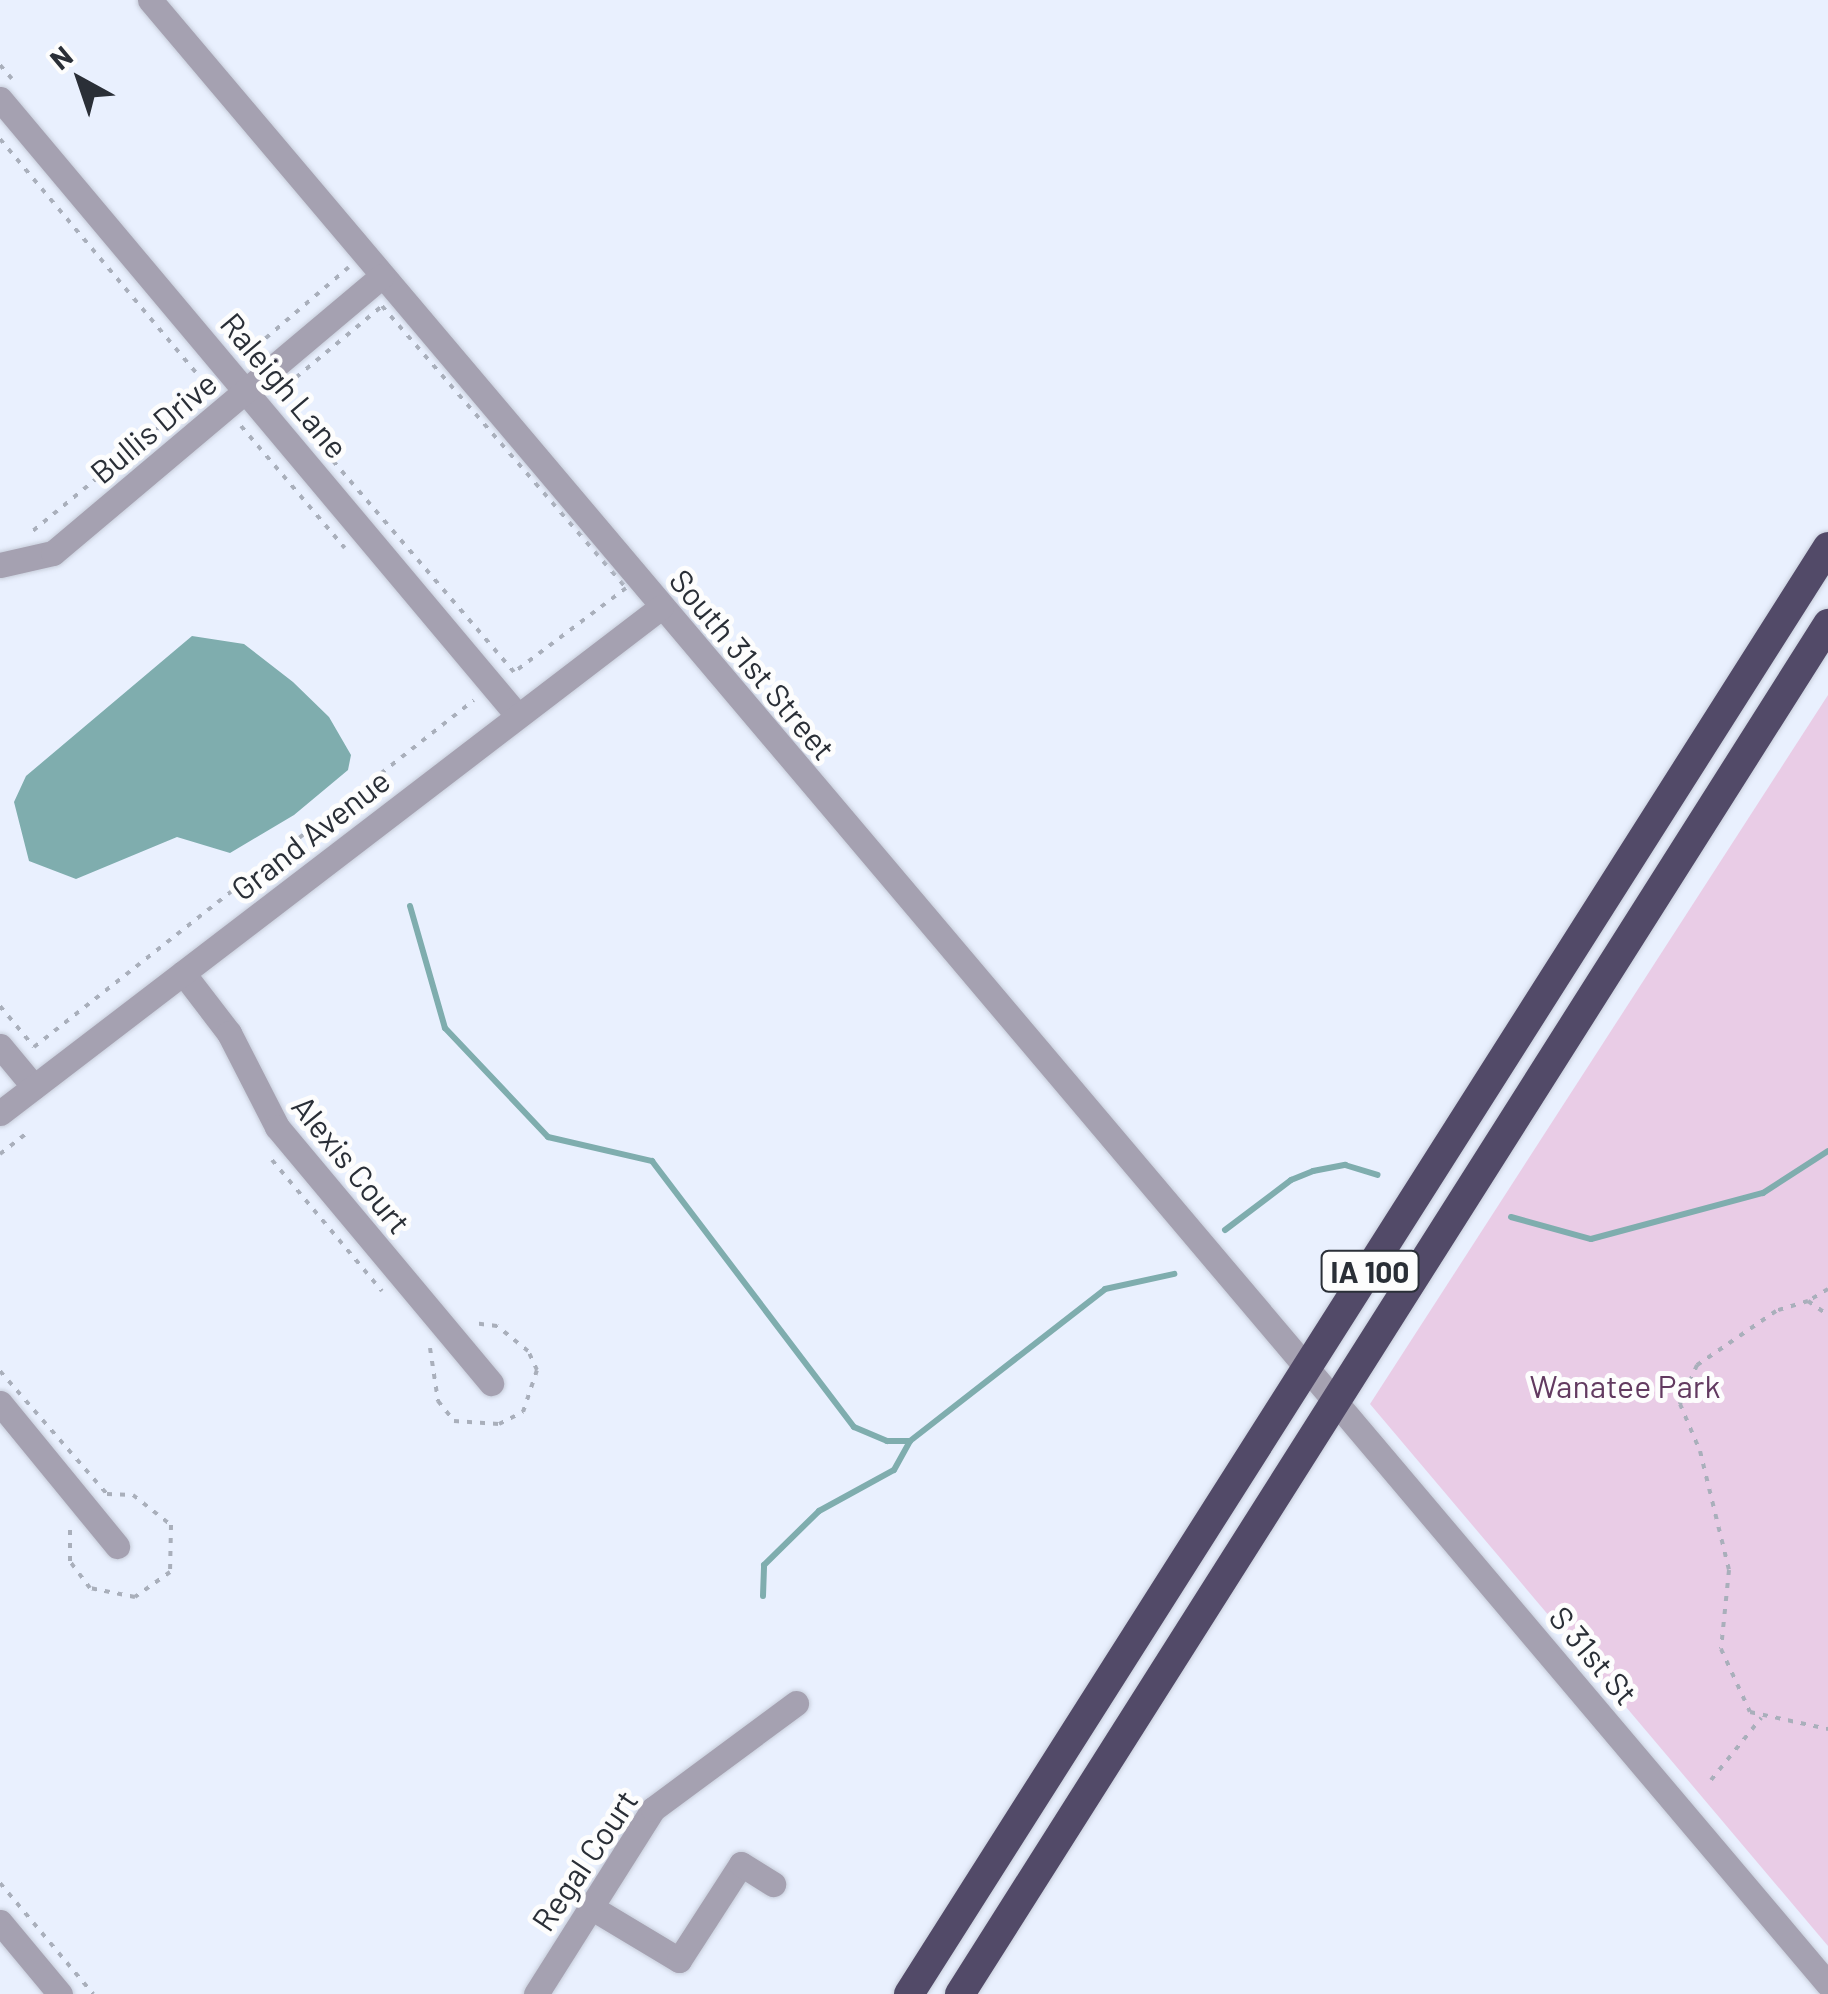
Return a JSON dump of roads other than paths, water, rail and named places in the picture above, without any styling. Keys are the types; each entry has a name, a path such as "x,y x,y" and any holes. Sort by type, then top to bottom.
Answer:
{"highway":[{"name":"IA 100","path":"909,1994 1828,546"},
{"name":"IA 100","path":"960,1994 1828,624"}],"street":[{"name":"South 31st Street","path":"150,0 1308,1368"},
{"name":"Raleigh Lane","path":"12,96 247,390 516,715"},
{"name":"Bullis Drive","path":"0,565 53,553 382,276"},
{"name":"Grand Avenue","path":"0,1114 661,607"},
{"name":"Alexis Court","path":"182,973 229,1033 277,1127 491,1383"},
{"path":"0,1046 34,1086"},
{"name":"S 31st St","path":"1308,1368 1828,1984"},
{"path":"0,1403 117,1546"},
{"name":"Regal Court","path":"536,1994 653,1809 796,1703"},
{"path":"589,1906 678,1960 742,1864 772,1884"},
{"path":"0,1922 60,1994"}],"waterway":[{"path":"410,906 445,1028 548,1137 652,1161 854,1427 887,1441 910,1441"},
{"path":"1511,1217 1591,1239 1763,1193 1828,1151"},
{"path":"1225,1230 1291,1180 1313,1171 1345,1165 1378,1175"},
{"path":"763,1596 764,1565 819,1511 894,1470 910,1441 1105,1289 1174,1274"}],"park label":[{"name":"Wanatee Park","path":"1625,1385"}]}
